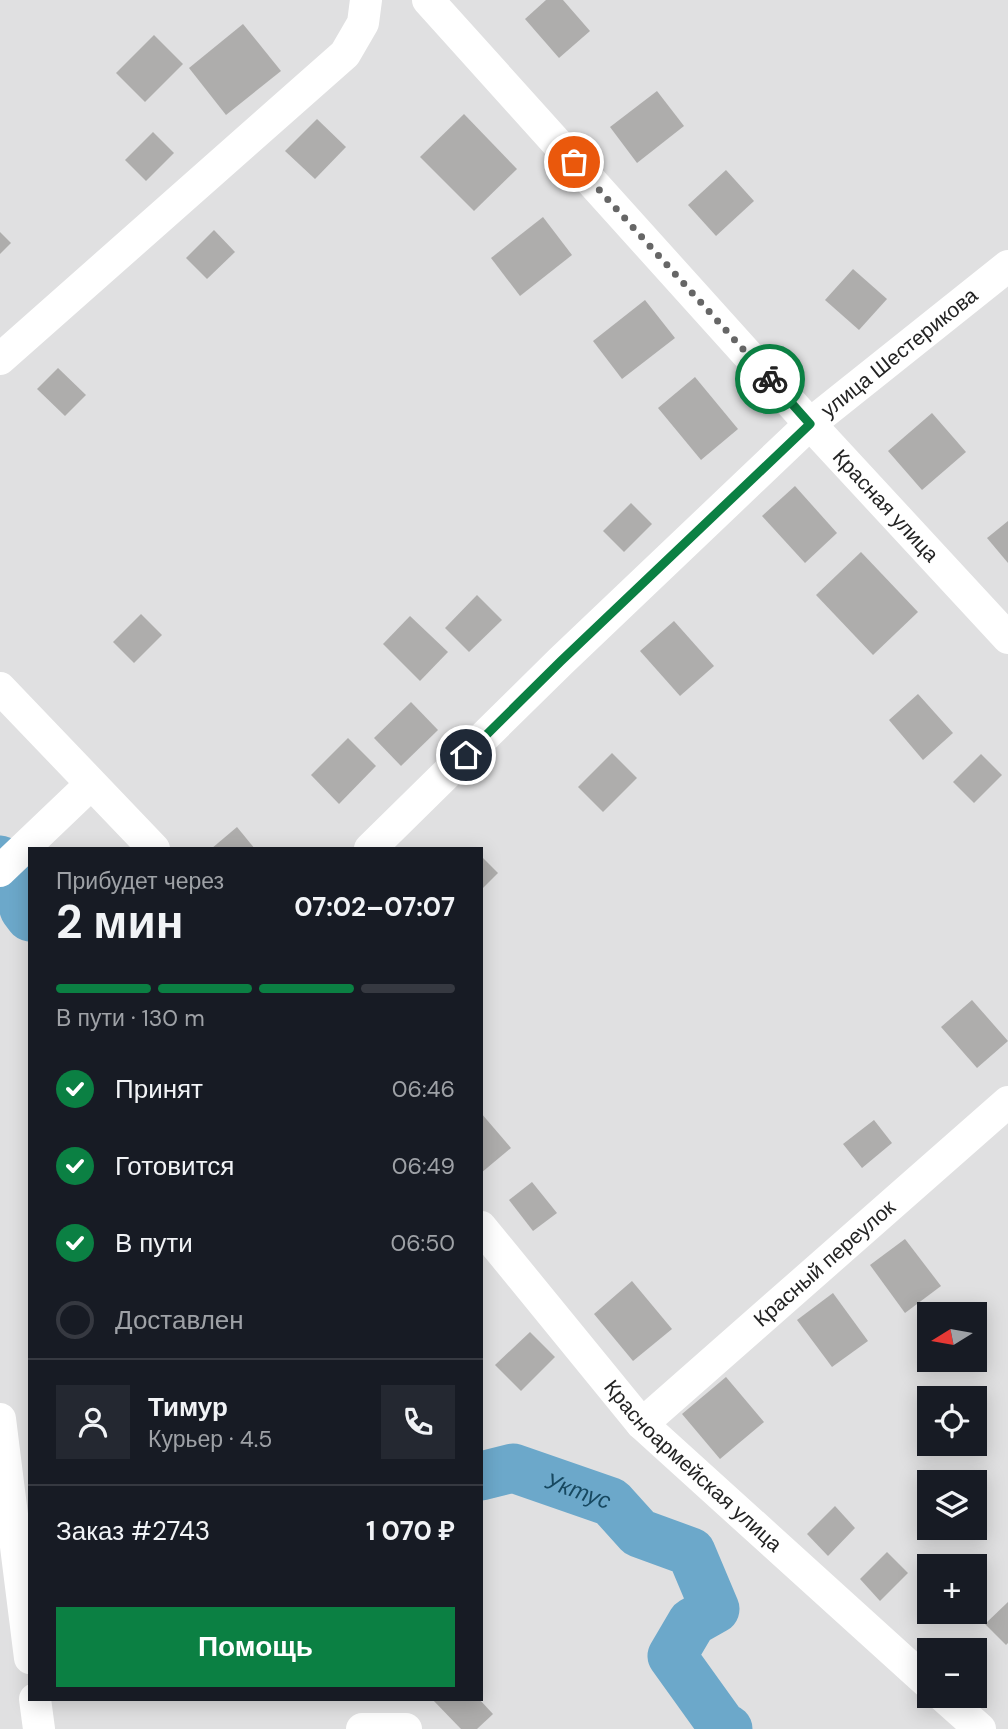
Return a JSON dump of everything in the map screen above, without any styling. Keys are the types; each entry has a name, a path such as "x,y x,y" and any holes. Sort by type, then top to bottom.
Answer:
{"street":[{"path":"0,359 345,54 363,23 366,0"},
{"name":"Красная улица","path":"428,0 810,424 1008,638"},
{"name":"улица Шестерикова","path":"372,847 561,661 810,424 1008,266"},
{"path":"0,688 153,847"},
{"path":"0,871 91,784"},
{"name":"Красный переулок","path":"642,1424 1008,1102"},
{"name":"Красноармейская улица","path":"483,1229 642,1424 917,1673"},
{"path":"0,1419 28,1642"},
{"path":"35,1701 39,1729"},
{"path":"956,1708 980,1729"},
{"path":"362,1729 406,1729"}],"building":[{"path":"546,0 563,0 590,31 559,58 525,19"},
{"path":"243,24 281,71 226,115 189,68"},
{"path":"154,35 183,64 145,102 116,73"},
{"path":"657,91 684,126 637,163 610,127"},
{"path":"464,114 517,169 474,211 420,157"},
{"path":"317,119 346,147 315,179 285,151"},
{"path":"153,132 174,153 146,181 125,160"},
{"path":"726,170 754,201 716,236 688,205"},
{"path":"543,217 572,255 520,296 491,258"},
{"path":"214,230 235,252 207,279 186,258"},
{"path":"0,232 11,243 0,254"},
{"path":"853,269 887,299 859,330 825,300"},
{"path":"645,300 675,338 622,379 593,341"},
{"path":"58,368 86,395 65,416 37,389"},
{"path":"695,377 738,429 701,460 658,408"},
{"path":"932,413 966,452 922,490 888,451"},
{"path":"795,486 837,533 805,563 762,516"},
{"path":"631,503 652,524 624,552 603,531"},
{"path":"1008,521 1008,563 987,538"},
{"path":"861,552 918,612 873,655 816,595"},
{"path":"477,595 502,620 469,652 445,628"},
{"path":"141,614 162,635 134,663 113,642"},
{"path":"410,616 448,652 420,681 383,644"},
{"path":"674,621 714,666 680,696 640,651"},
{"path":"918,694 953,733 923,760 889,720"},
{"path":"411,702 438,730 401,766 374,738"},
{"path":"348,738 376,766 339,804 311,775"},
{"path":"612,753 637,778 603,812 578,787"},
{"path":"981,754 1002,775 974,803 953,782"},
{"path":"237,827 253,847 213,847"},
{"path":"483,858 498,873 483,888"},
{"path":"972,1000 1008,1041 977,1068 941,1027"},
{"path":"483,1115 511,1148 483,1171"},
{"path":"874,1120 892,1143 862,1168 843,1144"},
{"path":"532,1182 557,1213 533,1231 509,1200"},
{"path":"905,1239 941,1286 905,1313 870,1265"},
{"path":"632,1281 672,1329 633,1361 594,1314"},
{"path":"833,1293 868,1341 832,1367 797,1320"},
{"path":"530,1332 555,1357 521,1391 495,1365"},
{"path":"726,1377 764,1422 720,1459 682,1414"},
{"path":"835,1506 855,1528 828,1556 807,1534"},
{"path":"887,1552 908,1573 880,1601 860,1579"},
{"path":"1008,1602 1006,1645 985,1624"},
{"path":"434,1701 481,1701 493,1714 477,1729 461,1729"}],"waterway":[{"name":"Уктус","path":"0,860 13,874 28,914"},
{"name":"Уктус","path":"483,1476 513,1468 611,1502 639,1533 691,1552 715,1609 692,1622 672,1656 723,1727 728,1729"}],"way so far":[{"path":"574,162 770,379"}],"route":[{"path":"466,755 810,424 770,379"}]}
